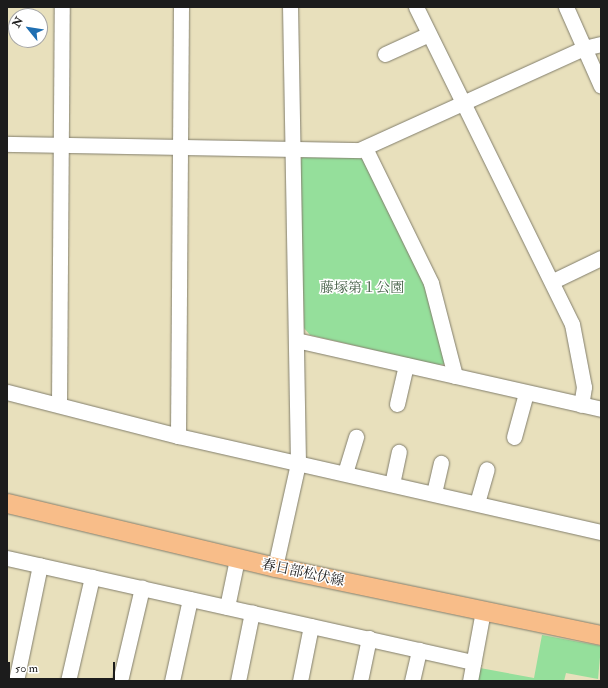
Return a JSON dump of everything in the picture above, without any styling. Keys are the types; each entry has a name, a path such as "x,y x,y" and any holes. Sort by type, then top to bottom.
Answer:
{"main road":[{"name":"春日部松伏線","path":"7,503 237,559 601,635"}],"street":[{"path":"59,404 62,7"},
{"path":"178,436 178,147 181,7"},
{"path":"275,567 298,462 290,7"},
{"path":"416,7 553,282 572,324 584,387 581,405"},
{"path":"566,7 601,86"},
{"path":"386,54 429,34"},
{"path":"7,144 60,146 365,148 584,48 601,44"},
{"path":"365,148 431,283 454,376"},
{"path":"553,282 601,258"},
{"path":"296,340 601,409"},
{"path":"397,404 406,365"},
{"path":"7,392 59,404 178,436 298,462 601,532"},
{"path":"514,437 526,393"},
{"path":"345,473 356,437"},
{"path":"392,484 399,452"},
{"path":"434,493 441,462"},
{"path":"478,504 487,469"},
{"path":"7,558 474,662"},
{"path":"228,607 237,559"},
{"path":"16,681 40,565"},
{"path":"68,681 92,577"},
{"path":"120,681 142,588"},
{"path":"172,681 190,599"},
{"path":"470,681 483,611"},
{"path":"238,681 252,612"},
{"path":"300,681 311,626"},
{"path":"360,681 369,638"},
{"path":"412,681 420,650"}],"green space":[{"name":"藤塚第１公園","path":"304,153 355,155 364,160 426,288 447,364 437,365 310,335 304,328 300,162"},
{"path":"542,635 601,646 598,679 566,673 564,681 477,681 480,668 534,678"}]}
